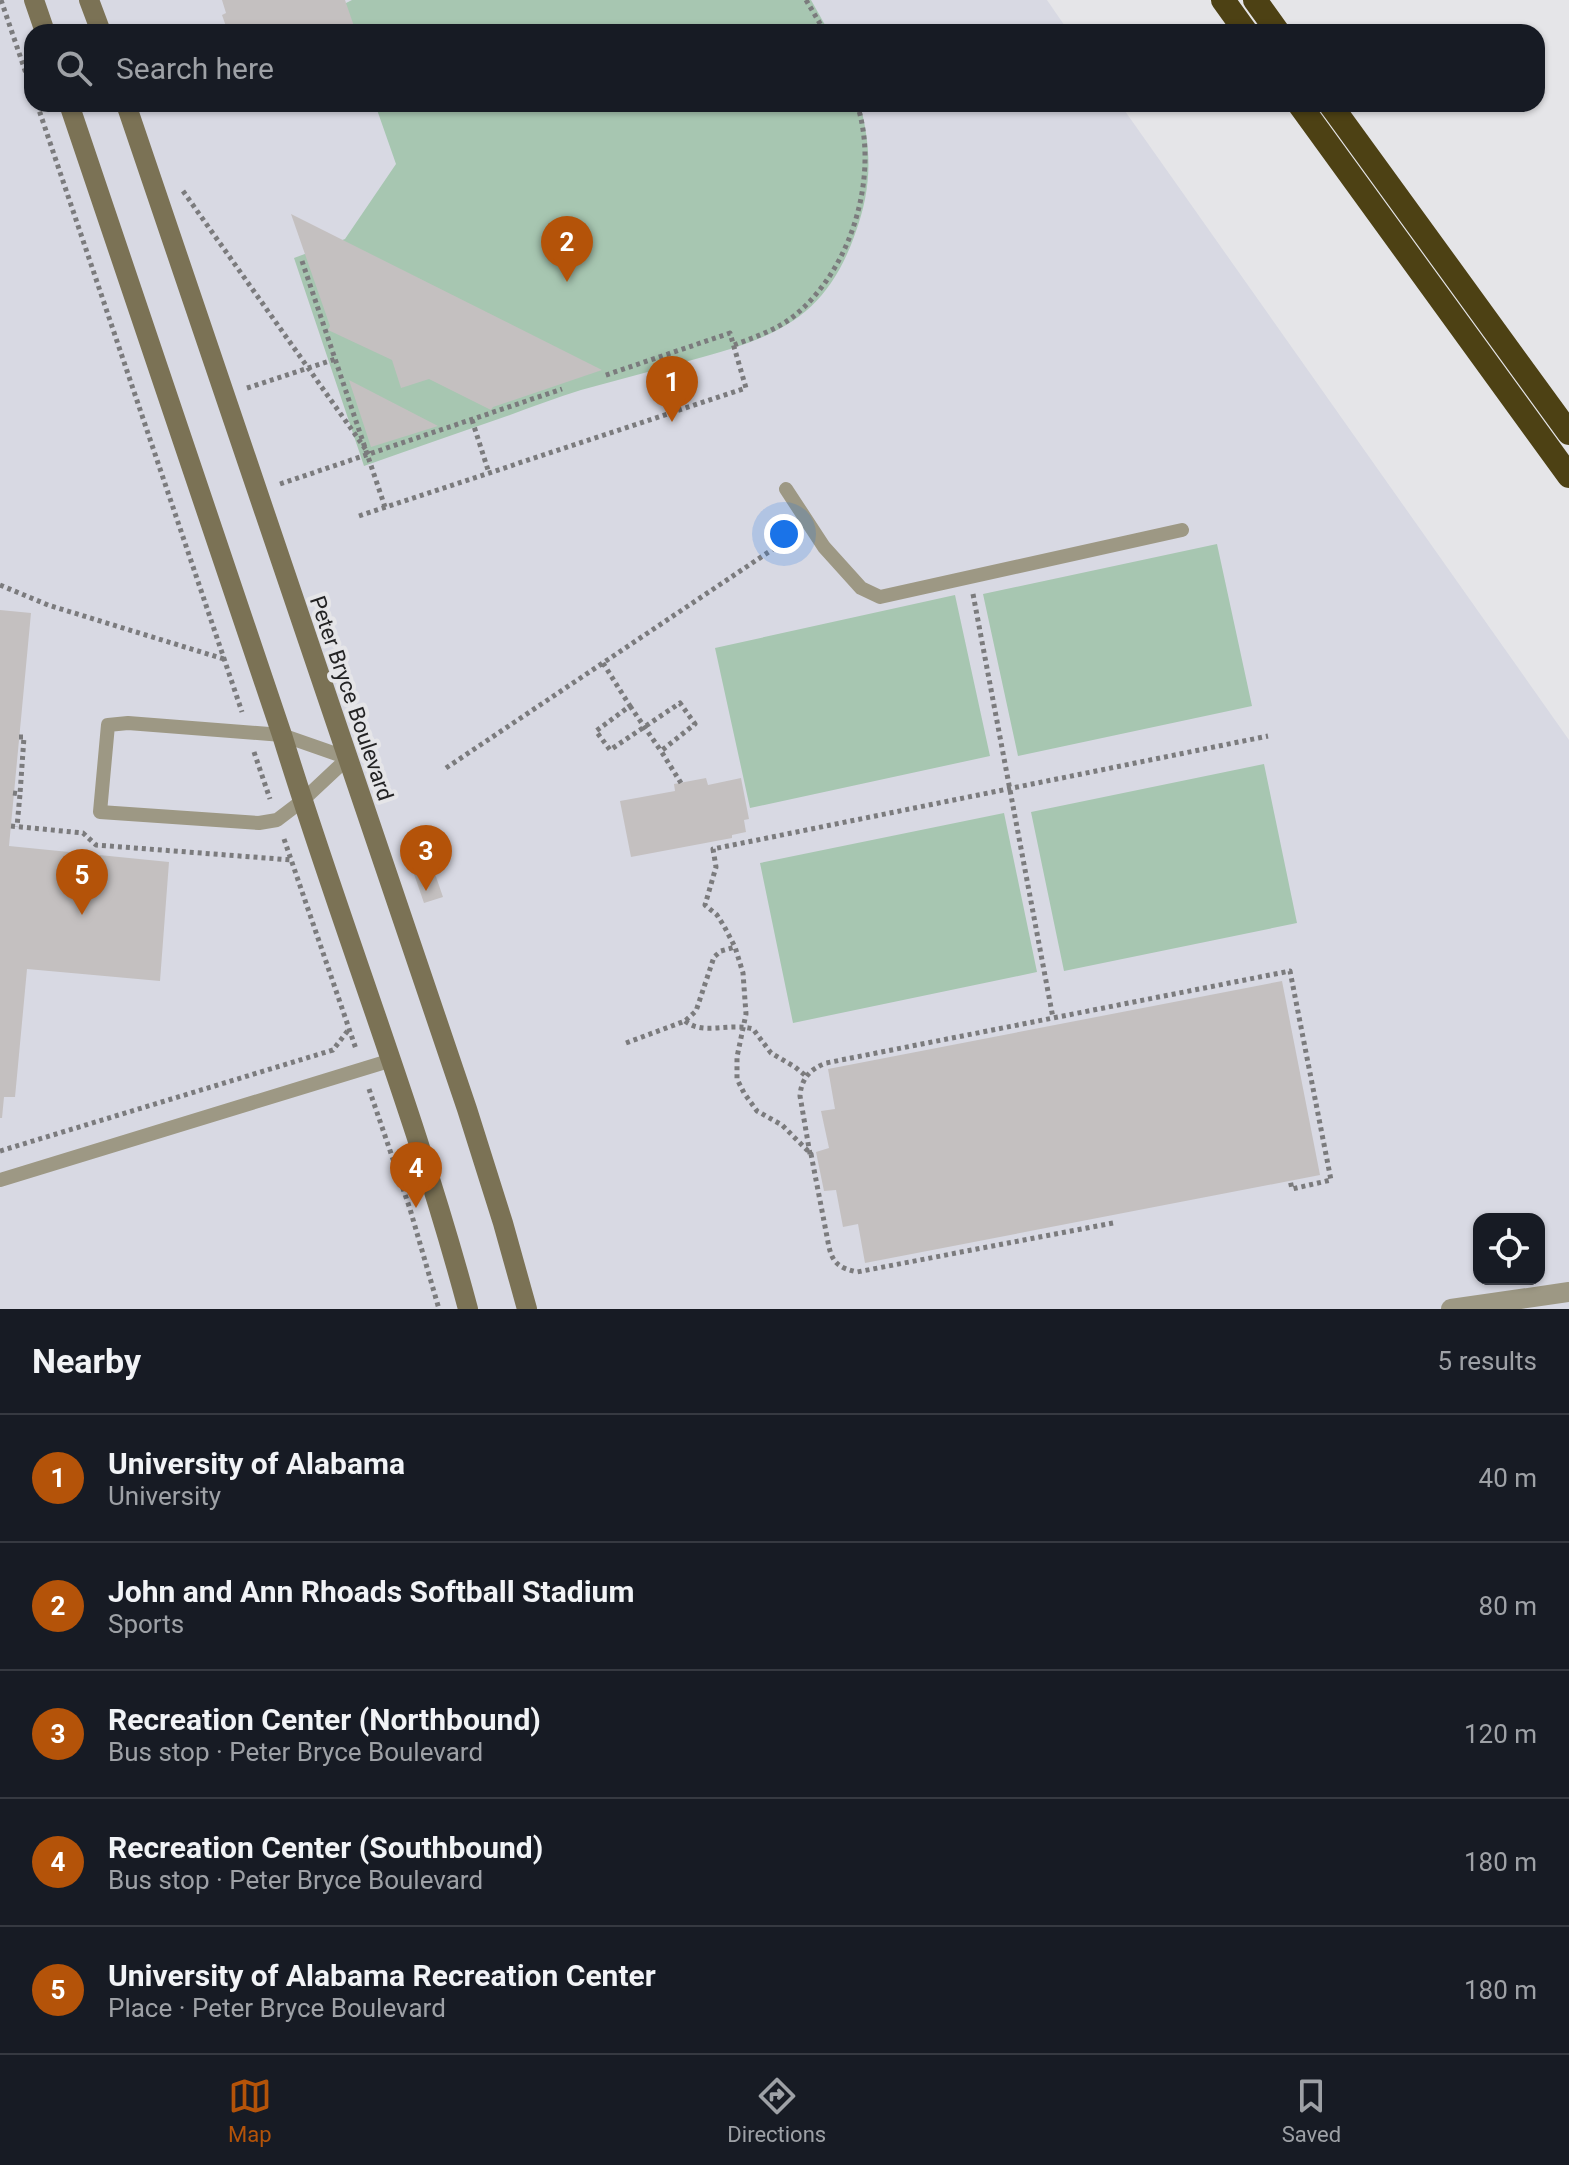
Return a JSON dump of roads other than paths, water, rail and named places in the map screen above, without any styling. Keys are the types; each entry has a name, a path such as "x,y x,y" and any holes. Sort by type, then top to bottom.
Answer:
{"highway":[{"path":"1223,0 1240,24"},
{"path":"1255,0 1272,24"},
{"path":"1305,112 1569,476"},
{"path":"1336,112 1569,433"}],"street":[{"path":"34,0 42,24"},
{"path":"89,0 98,24"},
{"path":"72,112 392,1060 468,1309"},
{"name":"Peter Bryce Boulevard","path":"129,112 467,1109 527,1309"},
{"path":"1451,1309 1482,1307 1569,1292"}],"lane":[{"path":"786,489 824,547 861,588 880,597 1182,530"},
{"path":"128,723 282,735 348,758 277,820 259,823 100,812 108,725 128,723"},
{"path":"0,1180 392,1060"}],"place":[{"name":"John and Ann Rhoads Softball Stadium","path":"567,282"},
{"name":"University of Alabama","path":"672,422"},
{"name":"Recreation Center (Northbound)","path":"426,891"},
{"name":"University of Alabama Recreation Center","path":"82,915"},
{"name":"Recreation Center (Southbound)","path":"416,1208"}]}
